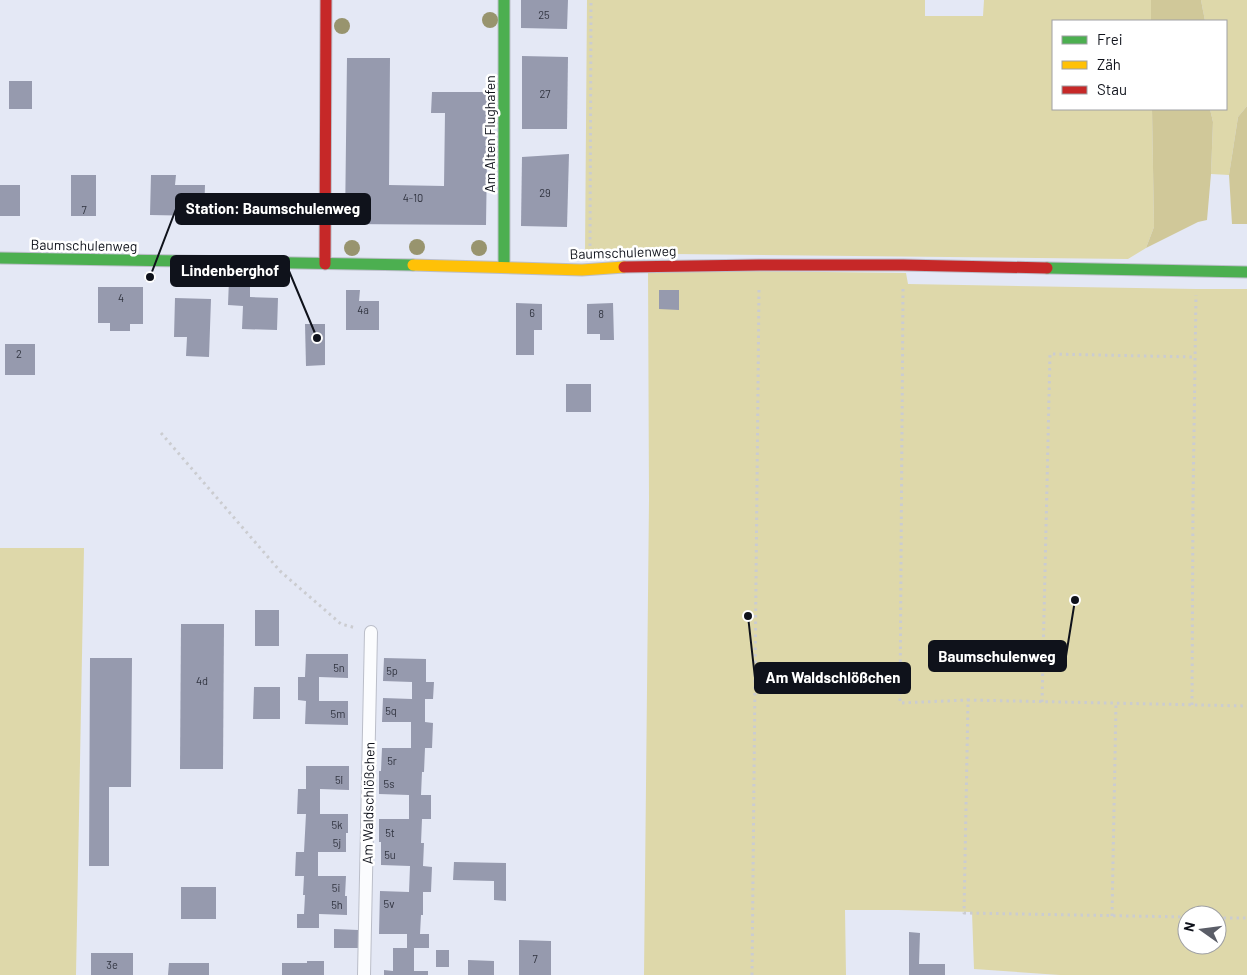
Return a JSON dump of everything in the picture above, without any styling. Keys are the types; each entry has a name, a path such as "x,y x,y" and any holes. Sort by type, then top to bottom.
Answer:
{"street":[{"path":"325,264 326,0"},
{"name":"Am Alten Flughafen","path":"504,0 504,267"},
{"name":"Baumschulenweg","path":"0,258 590,269 634,266 903,265 1247,272"}],"lane":[{"name":"Am Waldschlößchen","path":"364,975 371,632"}],"path":[{"path":"590,269 591,0"},
{"path":"752,975 759,265"},
{"path":"903,265 900,703 968,700 1247,706"},
{"path":"1192,705 1197,271"},
{"path":"1042,702 1050,354 1195,357"},
{"path":"161,433 280,571 341,624 371,632"},
{"path":"968,700 964,913 1177,917"},
{"path":"1112,916 1116,703"},
{"path":"1227,918 1247,918"}],"shaded area":[{"path":"587,0 925,0 925,16 983,16 984,0 1151,0 1151,20 1052,20 1052,110 1152,110 1154,227 1146,248 1128,259 585,253"},
{"path":"1151,0 1201,0 1205,20 1151,20"},
{"path":"1201,0 1247,0 1247,106 1238,117 1229,175 1211,174 1213,122 1210,110 1227,110 1227,20 1205,20"},
{"path":"1247,106 1247,224 1232,224 1229,175 1238,117"},
{"path":"1152,110 1210,110 1213,122 1207,220 1198,222 1146,248 1154,227"},
{"path":"648,270 906,273 908,284 1247,289 1247,975 1060,975 974,969 972,912 845,910 846,975 644,975 649,500"},
{"path":"0,548 84,548 76,975 0,975"}],"building":[{"path":"521,0 568,0 567,29 521,28"},
{"path":"522,56 568,57 567,129 522,129"},
{"path":"347,58 390,58 389,185 444,186 445,113 431,113 432,92 488,92 486,225 345,224"},
{"path":"9,81 32,81 32,109 9,109"},
{"path":"569,154 567,227 521,226 522,157"},
{"path":"71,175 96,175 96,216 71,216"},
{"path":"151,175 176,175 175,185 205,185 204,216 150,215"},
{"path":"0,185 20,185 20,216 0,216"},
{"path":"145,273 155,273 155,281 145,281"},
{"path":"229,279 250,280 250,297 278,298 277,330 242,329 243,306 228,305"},
{"path":"98,287 143,287 143,324 130,324 130,331 110,331 110,323 98,323"},
{"path":"346,290 360,290 359,301 379,301 379,330 346,330"},
{"path":"659,290 679,290 679,310 659,309"},
{"path":"175,298 211,299 209,357 186,356 187,337 174,337"},
{"path":"516,303 542,304 542,330 534,330 534,355 516,355"},
{"path":"613,303 614,340 600,340 600,334 587,334 587,304"},
{"path":"305,324 325,324 325,365 306,366"},
{"path":"5,344 35,344 35,375 5,375"},
{"path":"566,384 591,384 591,412 566,412"},
{"path":"255,610 279,610 279,646 255,646"},
{"path":"181,624 224,624 223,769 180,769"},
{"path":"306,654 348,654 348,678 319,677 319,701 348,701 348,725 305,724 306,701 298,700 298,677 305,677"},
{"path":"90,658 132,658 131,787 109,787 109,866 89,866"},
{"path":"384,658 426,659 426,682 434,682 433,699 425,699 425,722 433,723 432,748 425,748 421,795 431,795 431,819 422,819 421,843 424,843 423,866 432,867 431,892 423,892 423,915 421,915 420,934 429,934 429,948 414,948 414,971 428,971 428,975 384,975 384,970 393,971 393,948 407,948 407,934 379,934 380,891 409,892 410,866 381,865 379,819 409,819 409,795 379,794 379,771 381,771 382,748 411,748 411,722 382,722 383,698 412,699 412,682 383,681"},
{"path":"254,687 280,687 280,719 253,719"},
{"path":"306,766 349,766 349,790 320,789 320,814 348,814 346,852 318,852 318,876 346,876 345,896 347,896 347,915 319,914 319,928 297,928 297,914 304,914 305,895 303,895 304,876 295,876 296,852 304,852 306,814 297,814 298,789 306,789"},
{"path":"454,862 506,863 506,901 494,900 494,881 453,880"},
{"path":"181,887 216,887 216,919 181,919"},
{"path":"334,929 358,930 358,948 334,948"},
{"path":"909,932 920,933 919,964 945,964 945,975 909,975"},
{"path":"519,940 551,941 551,975 519,975"},
{"path":"436,950 449,950 449,967 436,967"},
{"path":"91,953 133,953 133,975 91,975"},
{"path":"468,960 494,961 494,975 468,975"},
{"path":"307,961 324,961 324,975 282,975 282,963 307,963"},
{"path":"169,963 209,963 209,975 168,975"}],"traffic: fast":[{"path":"504,0 504,267"},
{"path":"0,258 413,265"},
{"path":"1047,268 1247,272"}],"traffic: slow":[{"path":"413,265 582,270 624,267"}],"traffic: jam":[{"path":"325,264 326,0"},
{"path":"624,267 903,265 1047,268"}],"place":[{"name":"Station: Baumschulenweg","path":"150,277"},
{"name":"Lindenberghof","path":"317,338"},
{"name":"Baumschulenweg","path":"1075,600"},
{"name":"Am Waldschlößchen","path":"748,616"}]}
